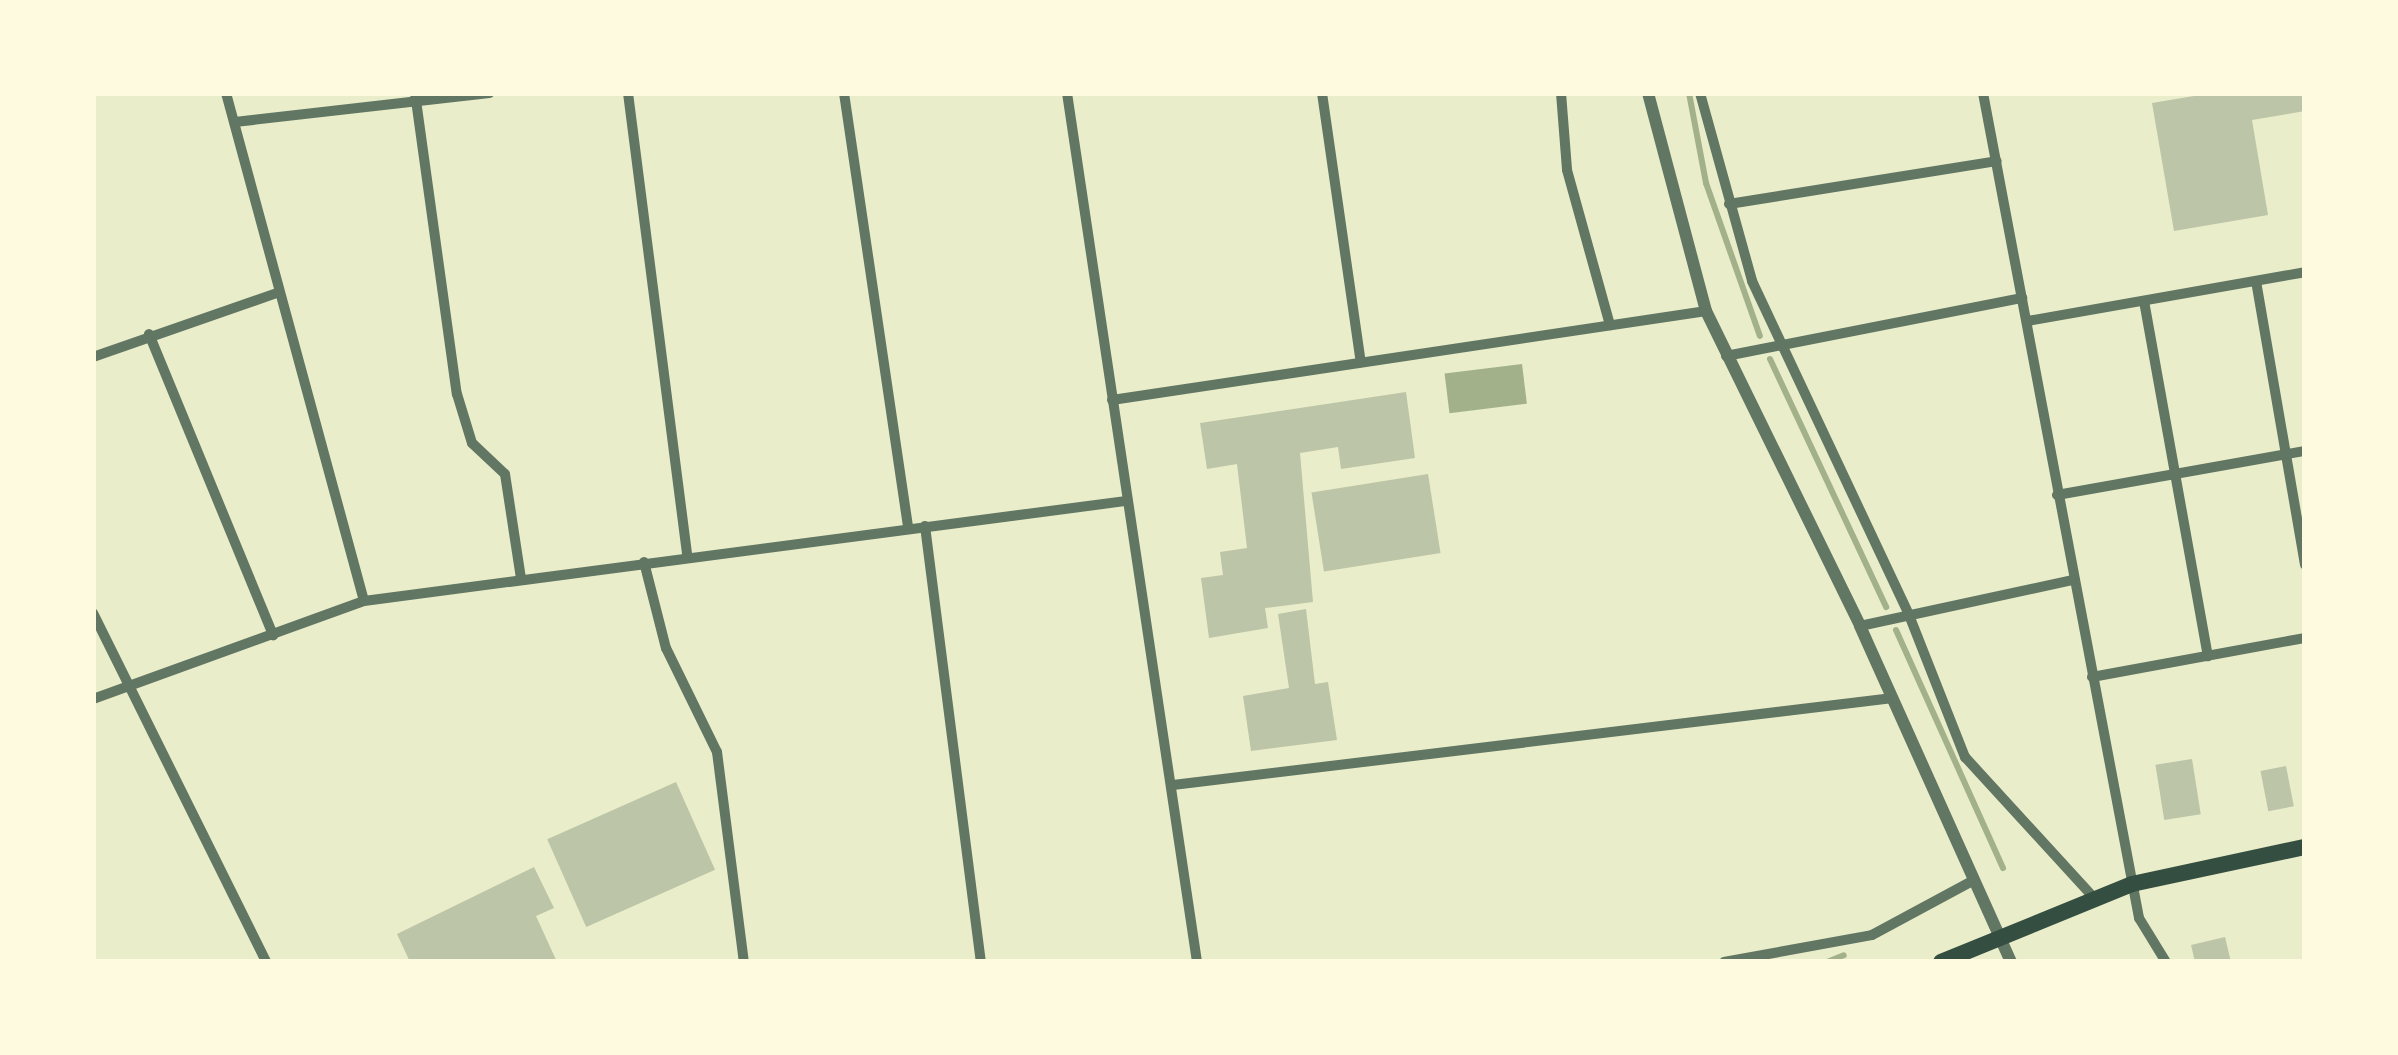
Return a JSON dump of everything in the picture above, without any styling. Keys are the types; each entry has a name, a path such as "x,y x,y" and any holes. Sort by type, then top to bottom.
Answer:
{"highway":[{"path":"1941,962 1999,934 2132,884 2305,847"}],"street":[{"path":"226,93 364,601"},
{"path":"236,122 489,93"},
{"path":"628,93 687,554"},
{"path":"844,93 908,528"},
{"path":"1067,93 1197,962"},
{"path":"1322,93 1361,362"},
{"path":"1561,93 1567,170 1610,325"},
{"path":"1648,93 1706,311 1860,626 2011,962"},
{"path":"1700,93 1729,204 1781,345 1909,615 1965,757 2095,899"},
{"path":"1983,93 2139,918 2166,962"},
{"path":"416,98 458,394 472,443 506,474 521,578"},
{"path":"1729,204 1997,161"},
{"path":"2028,321 2305,272"},
{"path":"2256,281 2305,566"},
{"path":"93,357 277,293"},
{"path":"1726,356 2022,298"},
{"path":"2144,301 2208,656"},
{"path":"1112,400 1706,311"},
{"path":"149,334 273,635"},
{"path":"2057,495 2305,451"},
{"path":"93,699 364,601 687,554 1126,501"},
{"path":"925,526 982,962"},
{"path":"644,562 666,649 717,752 744,962"},
{"path":"1860,626 2072,580"},
{"path":"93,613 266,962"},
{"path":"2092,677 2305,638"},
{"path":"1173,785 1893,698"},
{"path":"1724,962 1872,935 1974,880"}],"shaded area":[{"path":"1522,364 1527,404 1449,413 1445,374"}],"building":[{"path":"2212,93 2305,93 2305,111 2252,120 2268,215 2174,231 2152,103"},
{"path":"1406,392 1415,458 1341,469 1338,447 1300,453 1313,602 1265,608 1268,628 1209,638 1201,578 1223,575 1220,552 1247,548 1237,464 1207,469 1200,423"},
{"path":"1428,474 1441,553 1324,571 1311,492"},
{"path":"1306,609 1315,684 1328,682 1337,740 1251,751 1243,696 1289,688 1278,614"},
{"path":"2192,759 2201,814 2164,820 2155,765"},
{"path":"2286,766 2294,806 2268,811 2260,771"},
{"path":"676,782 715,870 586,927 547,839"},
{"path":"534,867 554,908 536,916 557,962 410,962 397,934"},
{"path":"2225,937 2231,962 2195,962 2191,945"}],"waterway":[{"path":"1689,93 1706,183 1760,336"},
{"path":"1770,359 1886,607"},
{"path":"1896,630 2003,868"},
{"path":"1827,962 1844,955"}]}
